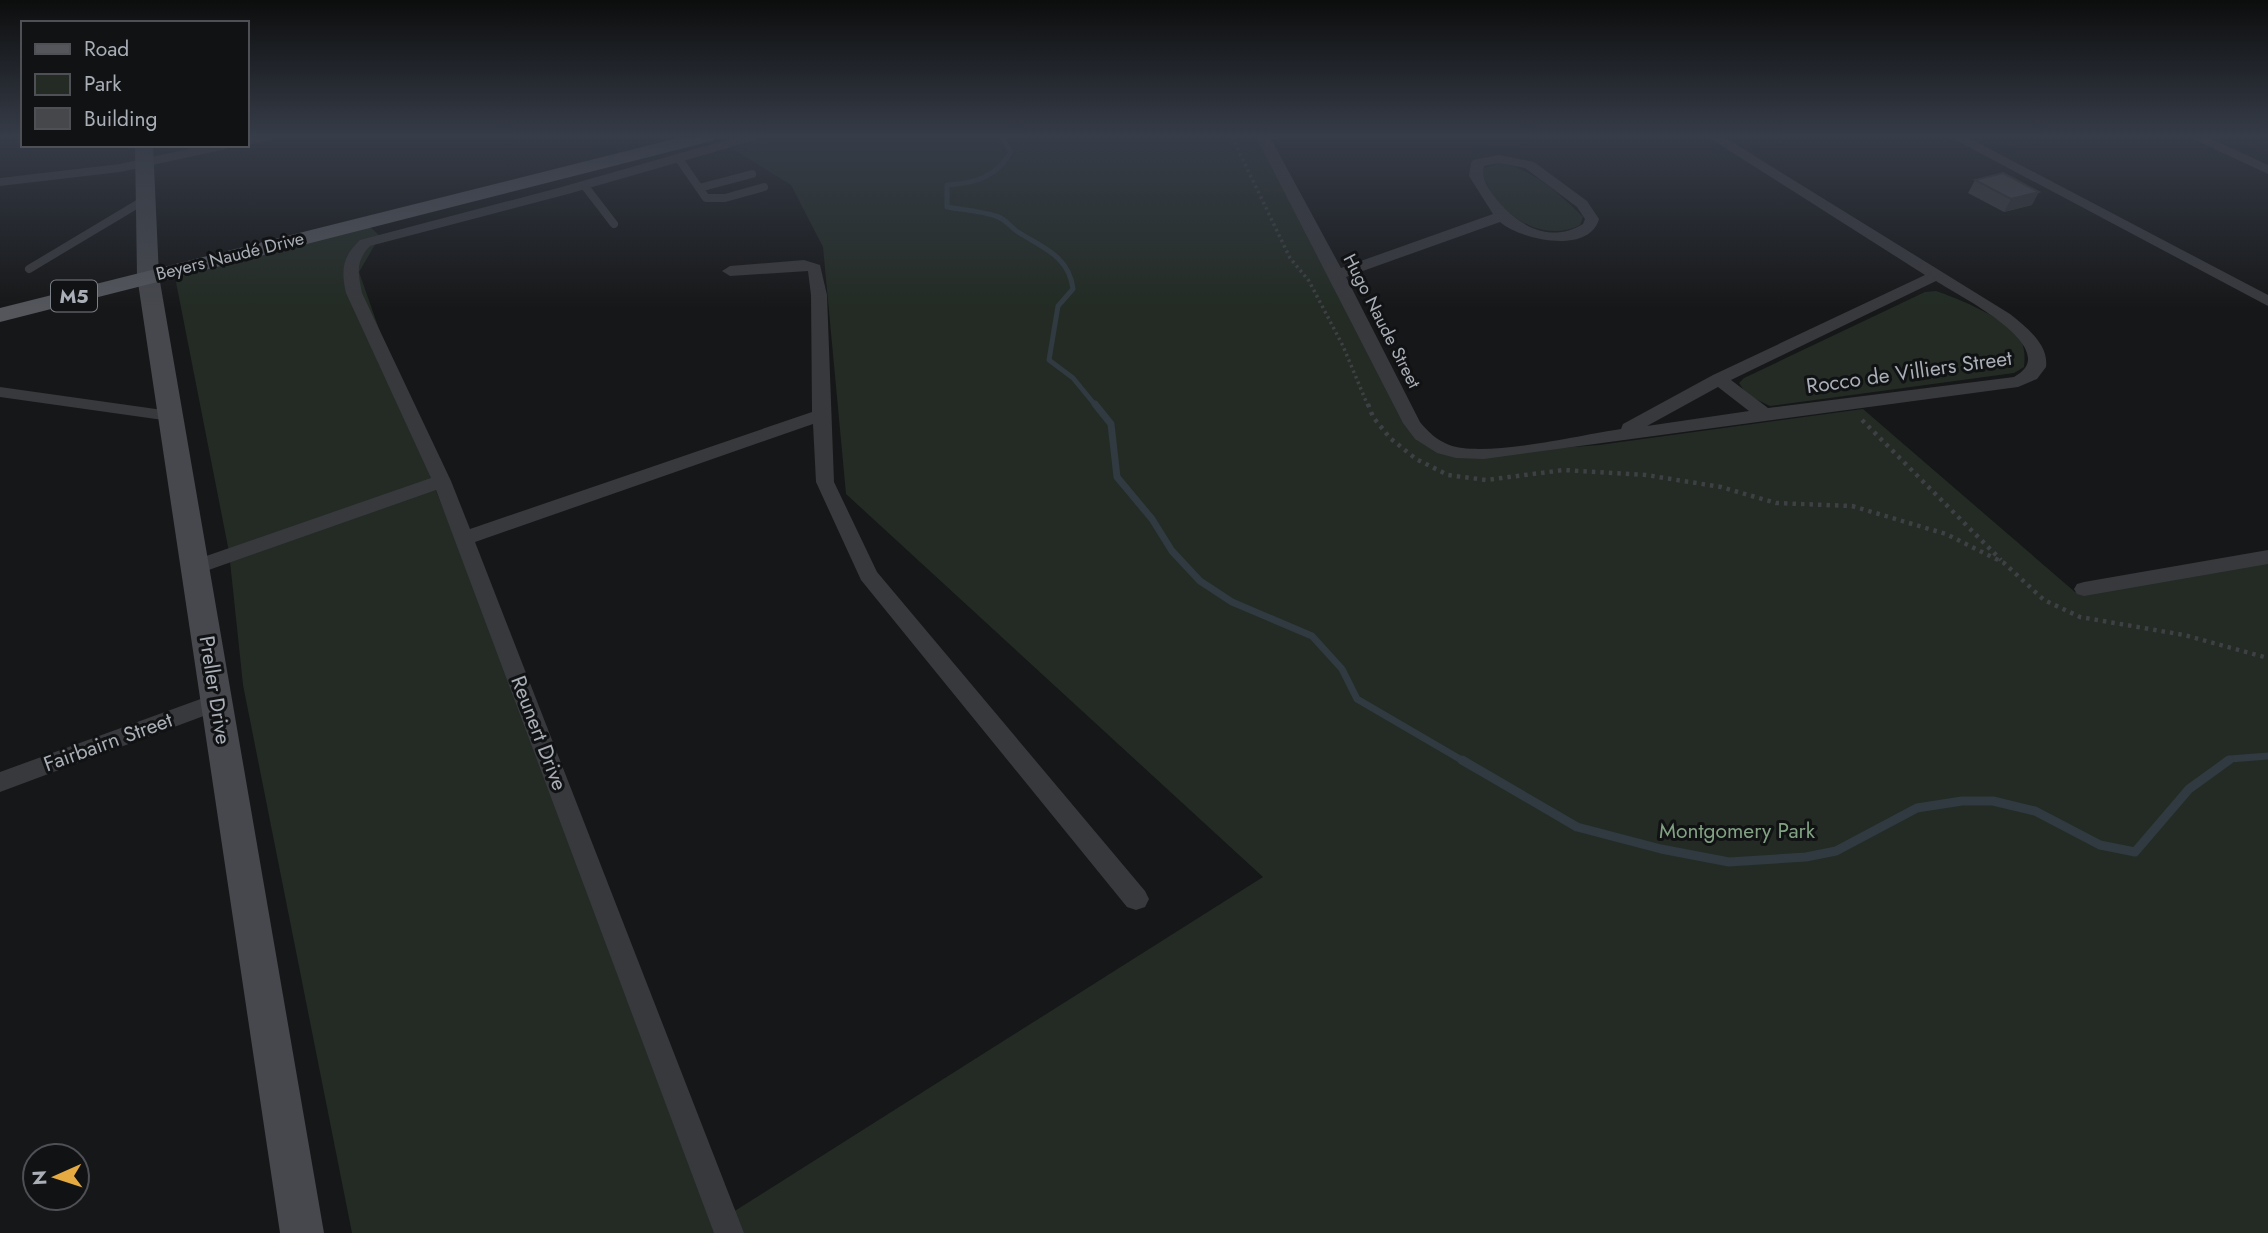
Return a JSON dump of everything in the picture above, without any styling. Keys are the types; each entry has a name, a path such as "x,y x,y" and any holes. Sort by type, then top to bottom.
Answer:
{"main road":[{"name":"Preller Drive","path":"146,195 148,268 170,416 302,1233"},
{"name":"Beyers Naudé Drive","path":"0,316 148,268 469,195"},
{"name":"Beyers Naudé Drive","path":"0,298 148,268 472,195"},
{"path":"472,195 482,195"}],"street":[{"name":"Beyers Naudé Drive","path":"365,243 550,195"},
{"name":"Hugo Naude Street","path":"1294,195 1419,435 1436,448 1448,452 1479,454 1513,451"},
{"path":"1487,195 1502,216 1517,227 1549,235 1576,233 1590,226 1592,219 1582,204 1569,195"},
{"name":"Rocco de Villiers Street","path":"1513,451 1764,414 2018,382 2031,376 2036,370 2038,359 2035,346 2022,330 1808,195"},
{"path":"2066,195 2268,301"},
{"path":"1338,275 1502,216"},
{"name":"Reunert Drive","path":"365,243 352,255 349,266 354,293 442,481 729,1233"},
{"path":"730,271 804,265 815,268 819,295 825,482 868,575 1136,899"},
{"name":"Rocco de Villiers Street","path":"1615,436 1719,379 1937,275"},
{"path":"1719,379 1764,414"},
{"path":"0,392 170,416"},
{"path":"464,538 821,415"},
{"path":"196,566 442,481"},
{"path":"2084,589 2268,557"},
{"name":"Fairbairn Street","path":"0,782 217,702"}],"lane":[{"path":"593,195 614,224"},
{"path":"704,195 713,199 732,195"},
{"path":"29,270 146,199"}],"path":[{"path":"1260,195 1290,258 1309,281 1343,346 1373,416 1390,438 1416,459 1448,475 1486,480 1564,470 1646,475 1721,487 1776,503 1852,506 1946,534 2004,563"},
{"path":"1848,403 1880,441 1970,525 2004,563 2044,600 2080,617 2184,635 2268,658"}],"green space":[{"name":"Montgomery Park","path":"796,195 1294,195 1337,268 1409,426 1471,455 1599,445 1863,409 2075,592 2268,558 2268,1233 352,1233 243,685 229,552 174,272 370,227 380,236 359,272 434,486 733,1212 1263,877 846,494 823,247"},
{"path":"1493,195 1559,195 1583,217 1580,225 1549,231 1519,220"},
{"path":"1936,291 1983,311 2015,332 2023,347 2024,367 2014,373 1770,406 1747,395 1739,383 1744,378 1925,292"}],"building":[{"path":"2003,195 2029,195 2011,199"}],"waterway":[{"path":"947,195 947,207 999,217 1053,254 1066,268 1073,289 1058,306 1049,360 1073,378 1096,406"},
{"path":"1095,404 1111,424 1117,477 1152,519 1172,551 1200,581 1232,602 1312,636 1342,669 1357,699 1465,762"},
{"path":"2226,762 2230,759 2268,756"},
{"path":"1462,760 1577,827 1661,849 1729,862 1806,857 1836,851 1917,808 1962,801 1993,801 2035,811 2100,845 2135,852 2189,789 2229,760"}]}
